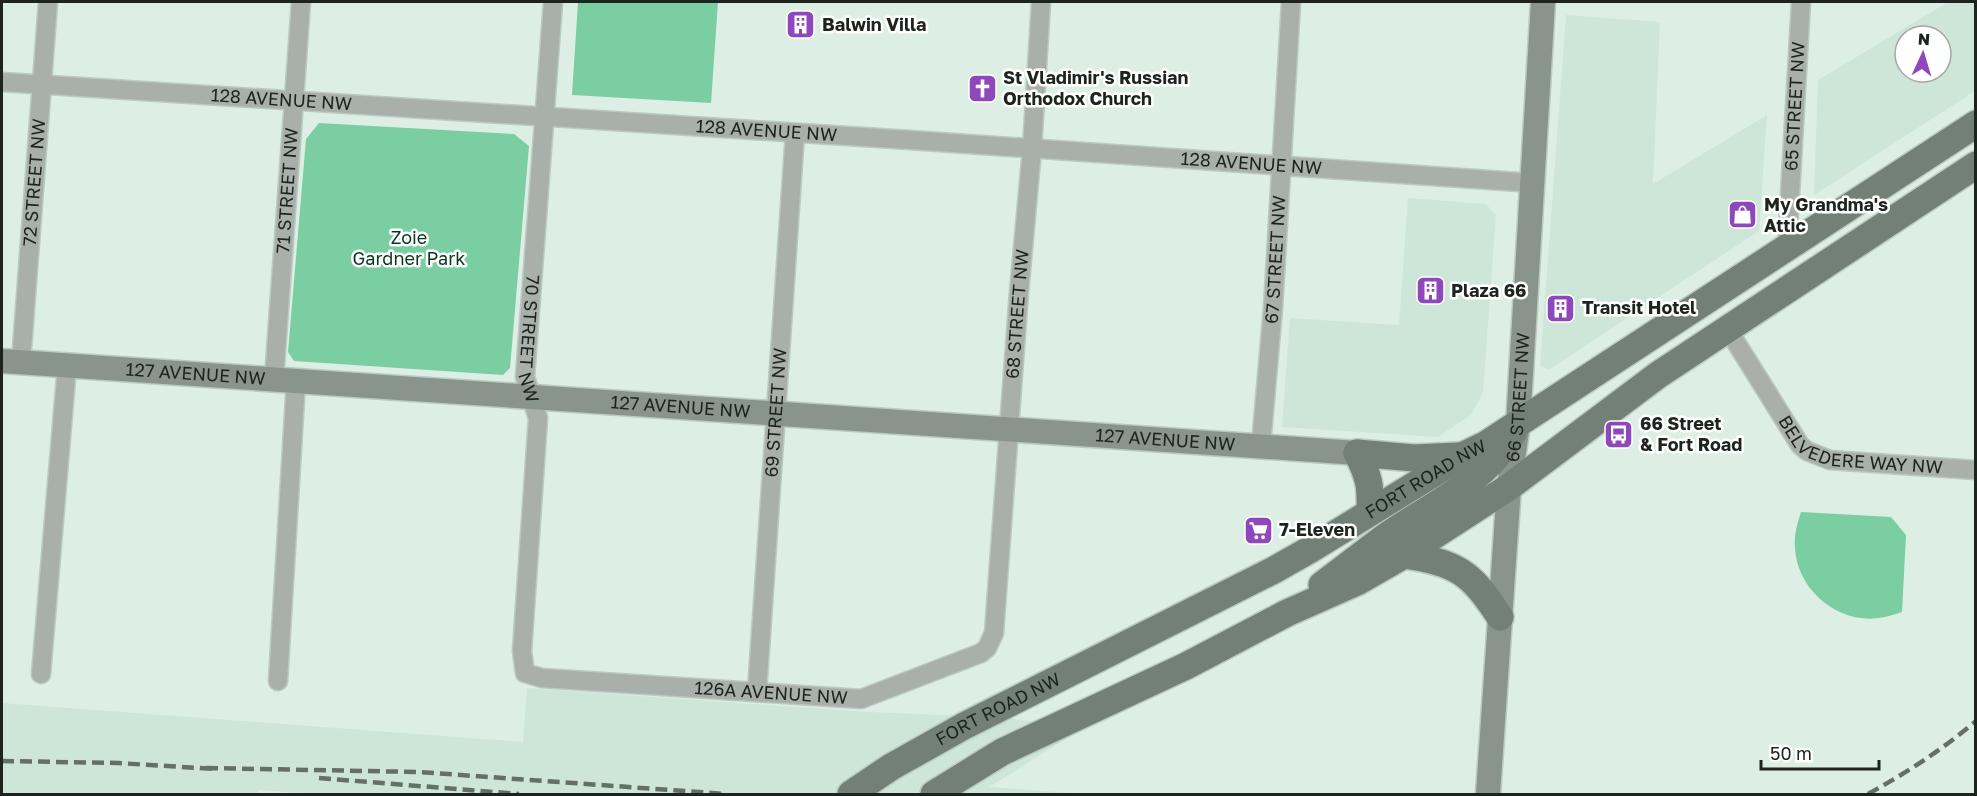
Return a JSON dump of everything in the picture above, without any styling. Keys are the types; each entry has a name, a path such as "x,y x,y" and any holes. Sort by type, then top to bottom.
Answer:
{"main road":[{"name":"FORT ROAD NW","path":"851,795 891,767 954,732 1274,570 1311,549 1461,456 1485,445 1518,424 1976,124"},
{"path":"934,795 1002,752 1186,666 1287,613 1357,582 1404,555 1509,487 1658,375 1976,165"},
{"path":"1509,487 1541,446 1557,431 1676,336 1717,294"},
{"path":"1287,613 1385,537 1485,469 1506,446 1518,424"},
{"path":"1357,453 1414,458 1461,456"},
{"path":"1357,453 1368,475 1371,496 1370,512"},
{"path":"1404,555 1428,559 1458,569 1478,585 1500,617"}],"street":[{"name":"72 STREET NW","path":"11,362 42,85 48,2"},
{"name":"71 STREET NW","path":"278,681 294,101 301,2"},
{"name":"70 STREET NW","path":"525,673 522,651 538,418 525,376 552,2"},
{"name":"68 STREET NW","path":"995,628 1041,2"},
{"name":"67 STREET NW","path":"1261,445 1291,2"},
{"name":"66 STREET NW","path":"1488,795 1509,487 1518,424 1543,2"},
{"name":"65 STREET NW","path":"1787,247 1801,2"},
{"name":"128 AVENUE NW","path":"2,82 1532,183"},
{"name":"69 STREET NW","path":"757,692 795,133"},
{"name":"BELVEDERE WAY NW","path":"1727,328 1800,445 1807,451 1830,460 1976,470"},
{"name":"127 AVENUE NW","path":"11,362 1357,453"},
{"path":"42,674 67,366"},
{"name":"126A AVENUE NW","path":"525,673 542,678 861,699 981,653 992,640 995,628"}],"shaded area":[{"path":"1948,2 1975,2 1975,91 1814,195 1818,80 1893,35 1893,84 1953,84 1953,24 1911,24"},
{"path":"1566,15 1660,22 1653,184 1767,115 1759,231 1549,370 1540,366"},
{"path":"1408,198 1486,204 1496,215 1483,393 1471,415 1438,437 1282,427 1290,318 1399,325"},
{"path":"527,688 869,712 995,717 1085,727 989,787 1085,794 314,794 259,790 258,794 2,794 2,703 523,742"}],"green space":[{"path":"578,2 718,2 711,103 572,95"},
{"name":"Zoie Gardner Park","path":"319,123 514,134 529,146 510,368 503,375 294,361 288,352 306,139"},
{"path":"1801,512 1891,517 1906,535 1902,612 1882,618 1849,616 1822,601 1803,578 1798,563 1795,539"}],"railway":[{"path":"1868,794 1924,760 1976,721"},
{"path":"2,761 118,763 214,769"},
{"path":"206,768 419,772 726,794"},
{"path":"319,778 519,794"}],"place":[{"name":"Balwin Villa","path":"801,25"},
{"name":"St Vladimir's Russian Orthodox Church","path":"982,88"},
{"name":"My Grandma's Attic","path":"1743,215"},
{"name":"Plaza 66","path":"1430,291"},
{"name":"Transit Hotel","path":"1561,308"},
{"name":"66 Street & Fort Road","path":"1619,434"},
{"name":"7-Eleven","path":"1258,530"}]}
